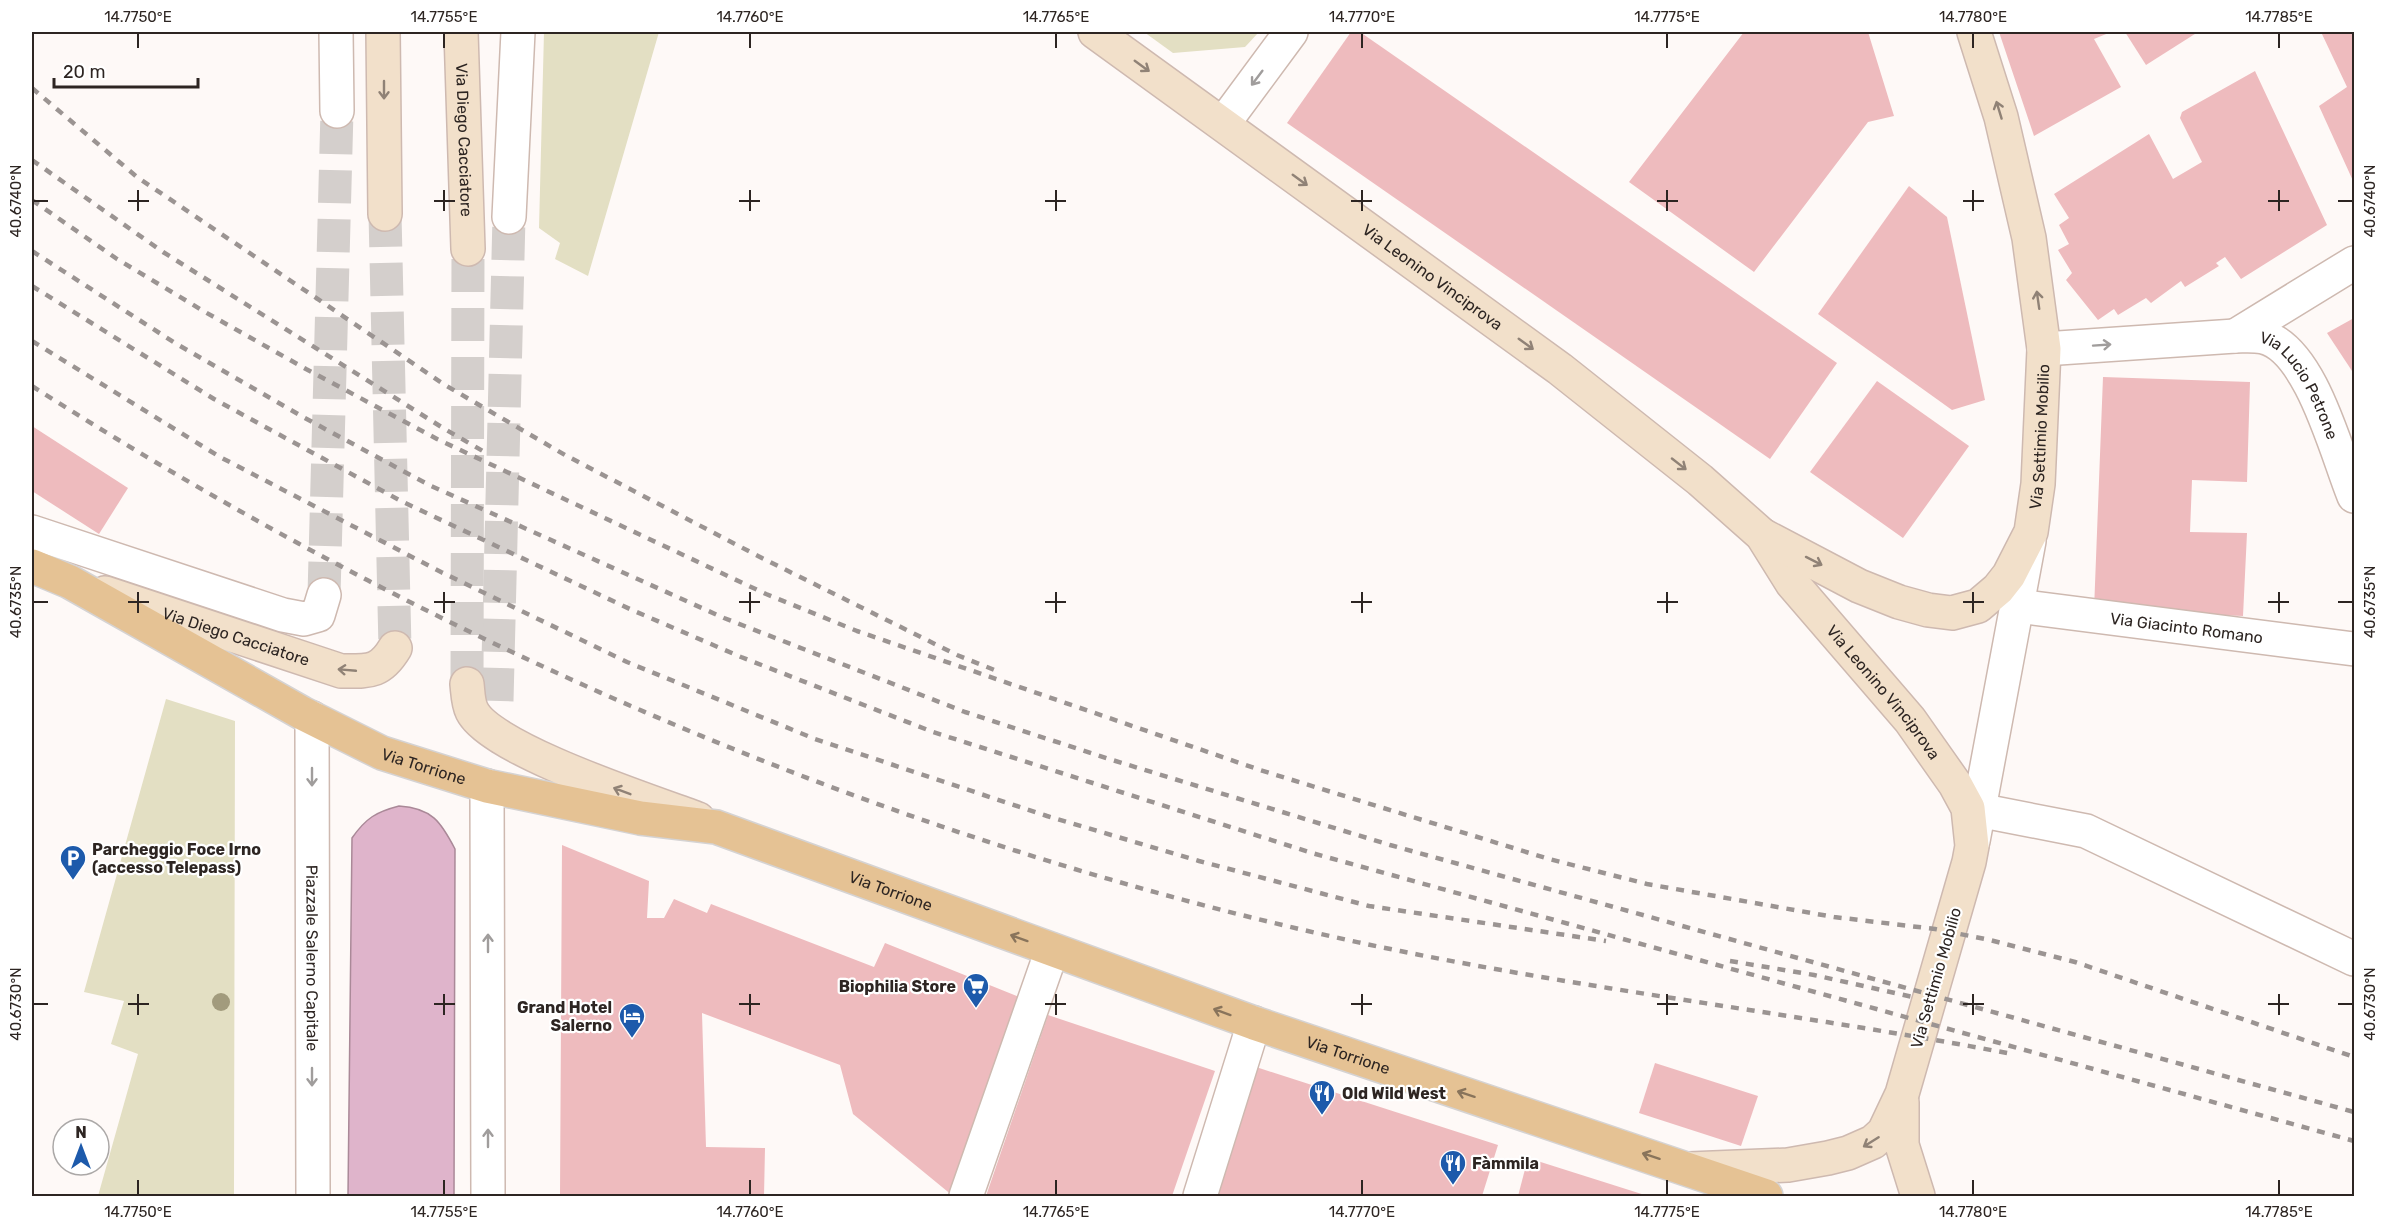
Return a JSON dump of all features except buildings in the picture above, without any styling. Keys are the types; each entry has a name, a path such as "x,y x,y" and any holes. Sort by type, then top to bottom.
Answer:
{"main road":[{"path":"383,32 385,214"},
{"name":"Via Diego Cacciatore","path":"461,32 468,249"},
{"name":"Via Leonino Vinciprova","path":"1095,32 1560,369 1700,480 1762,535 1859,586 1899,602 1952,613 1978,606 1998,589 2009,575 2031,532"},
{"name":"Via Settimio Mobilio","path":"1974,32 2001,117 2029,238 2044,349 2038,484 2031,532"},
{"name":"Via Leonino Vinciprova","path":"1762,535 1792,583 1910,720 1973,808 1970,854"},
{"name":"Via Torrione","path":"32,567 70,582 312,718 382,753 488,786 640,818 716,826 1254,1023 1766,1197"},
{"name":"Via Diego Cacciatore","path":"70,582 341,671 369,672 386,663 395,648"},
{"path":"467,684 472,712 494,733 544,761 716,826"},
{"name":"Via Settimio Mobilio","path":"1689,1169 1788,1165 1848,1153 1874,1142 1884,1132 1902,1094 1970,854"},
{"name":"Via Settimio Mobilio","path":"1902,1094 1902,1146 1918,1197"}],"street":[{"path":"336,32 337,111"},
{"path":"510,217 518,32"},
{"path":"1223,124 1292,32"},
{"name":"Via Lucio Petrone","path":"2235,336 2355,263"},
{"name":"Via Lucio Petrone","path":"2044,349 2235,336 2264,337 2291,354 2313,387 2355,496"},
{"name":"Via Diego Cacciatore","path":"32,532 283,615 304,619 318,615 324,595"},
{"name":"Via Settimio Mobilio","path":"1973,808 2018,606 2031,532"},
{"name":"Via Giacinto Romano","path":"2018,606 2355,650"},
{"name":"Piazzale Salerno Capitale","path":"312,718 313,1197"},
{"path":"488,786 488,1197"},
{"path":"1973,808 2086,831 2355,959"},
{"path":"966,1197 1052,950"},
{"path":"1200,1197 1254,1023"}],"shaded area":[{"path":"544,32 659,32 588,276 555,259 560,243 539,228"},
{"path":"1144,32 1259,32 1245,47 1173,53"},
{"path":"166,699 235,721 234,1196 98,1196 103,1177 111,1177 111,1150 138,1054 111,1044 124,1001 84,992"},
{"path":"399,806 428,813 440,824 455,849 454,1196 348,1196 352,838 372,817"}],"tunnel":[{"path":"324,595 337,111"},
{"path":"385,214 395,648"},
{"path":"497,701 509,217"},
{"path":"467,684 468,249"}],"railway":[{"path":"32,88 137,177 445,385 565,455 758,556 957,655 997,671"},
{"path":"32,160 163,252 488,454"},
{"path":"32,200 117,259 205,312 437,439 766,594 857,631 1260,770 1549,859 1647,884 1834,917 1935,929 1990,940 2075,962 2354,1057"},
{"path":"32,251 175,343 303,417 429,485 724,618 965,712 1109,759 1390,845 2354,1112"},
{"path":"32,286 214,399 401,501 632,610 741,657 933,732 1312,853 2354,1141"},
{"path":"32,341 220,457 441,572 627,662 815,739 1047,816 1199,861 1369,906 1606,941"},
{"path":"32,386 184,479 339,565 497,645 659,718 824,784 991,843 1161,894 1334,937 1418,955 2012,1054"},
{"path":"1730,961 1814,975 1913,997"}],"place":[{"name":"Parcheggio Foce Irno (accesso Telepass)","path":"73,881"},
{"name":"Biophilia Store","path":"976,1009"},
{"name":"Grand Hotel Salerno","path":"632,1039"},
{"name":"Old Wild West","path":"1322,1116"},
{"name":"Fàmmila","path":"1453,1186"}]}
